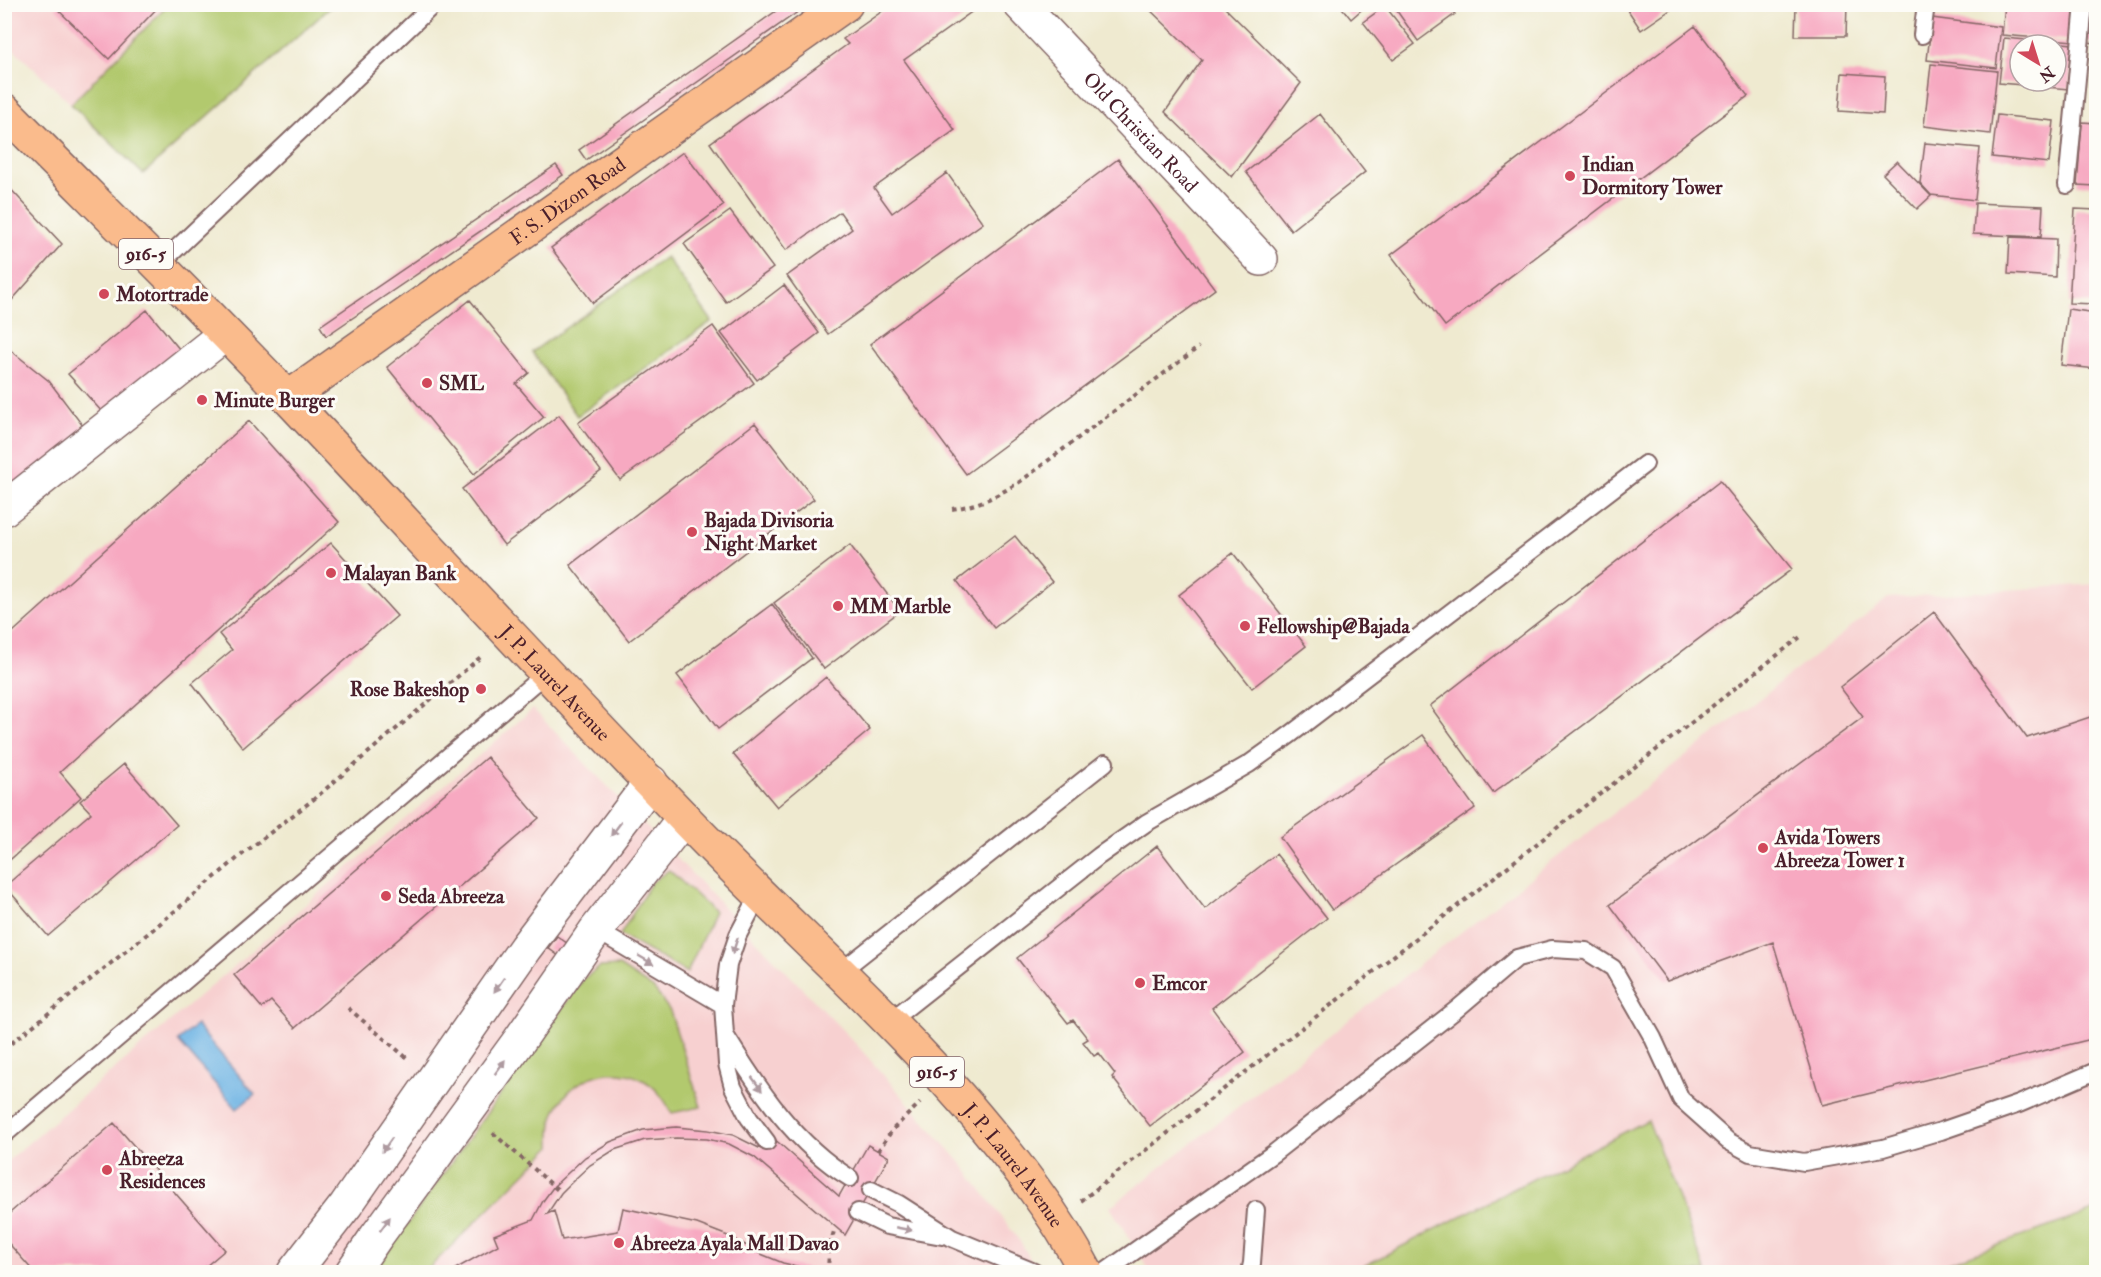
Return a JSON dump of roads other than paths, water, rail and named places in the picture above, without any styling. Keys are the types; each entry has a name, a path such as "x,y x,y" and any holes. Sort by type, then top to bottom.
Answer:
{"main road":[{"name":"F. S. Dizon Road","path":"288,398 846,4"},
{"name":"J. P. Laurel Avenue","path":"4,110 288,398 508,634 684,818 890,1021 1014,1161 1057,1220 1086,1272"}],"street":[{"name":"Old Christian Road","path":"1020,4 1261,259"},
{"path":"4,509 225,334"},
{"path":"294,1272 346,1205 525,948 651,782"},
{"path":"352,1272 596,930 684,818"}],"lane":[{"path":"158,266 434,4"},
{"path":"1922,36 1926,4"},
{"path":"2067,185 2084,4"},
{"path":"890,1021 1099,856 1146,823 1249,764 1283,740 1645,464"},
{"path":"4,1135 546,673"},
{"path":"840,972 1104,763"},
{"path":"760,893 728,965 723,1005 727,1064 733,1087 749,1118 767,1142"},
{"path":"596,930 723,1005"},
{"path":"1105,1272 1274,1153 1457,1009 1517,958 1552,949 1586,951 1613,968 1653,1038 1681,1099 1728,1141 1750,1153 1804,1162 1883,1149 2019,1104 2097,1071"},
{"path":"724,1035 751,1077 798,1137 830,1166 850,1178"},
{"path":"871,1190 899,1204 952,1238 1034,1272"},
{"path":"1250,1272 1256,1210"},
{"path":"858,1212 887,1226 952,1238"},
{"path":"985,1252 1008,1272"}],"water":[{"path":"196,1025 255,1094 237,1109 178,1041"}],"place":[{"name":"Indian Dormitory Tower","path":"1570,176"},
{"name":"Motortrade","path":"104,294"},
{"name":"SML","path":"427,383"},
{"name":"Minute Burger","path":"202,400"},
{"name":"Bajada Divisoria Night Market","path":"692,532"},
{"name":"Malayan Bank","path":"331,573"},
{"name":"MM Marble","path":"838,606"},
{"name":"Fellowship@Bajada","path":"1245,626"},
{"name":"Rose Bakeshop","path":"481,689"},
{"name":"Avida Towers Abreeza Tower 1","path":"1763,848"},
{"name":"Seda Abreeza","path":"386,896"},
{"name":"Emcor","path":"1140,983"},
{"name":"Abreeza Residences","path":"107,1170"},
{"name":"Abreeza Ayala Mall Davao","path":"619,1243"}]}
